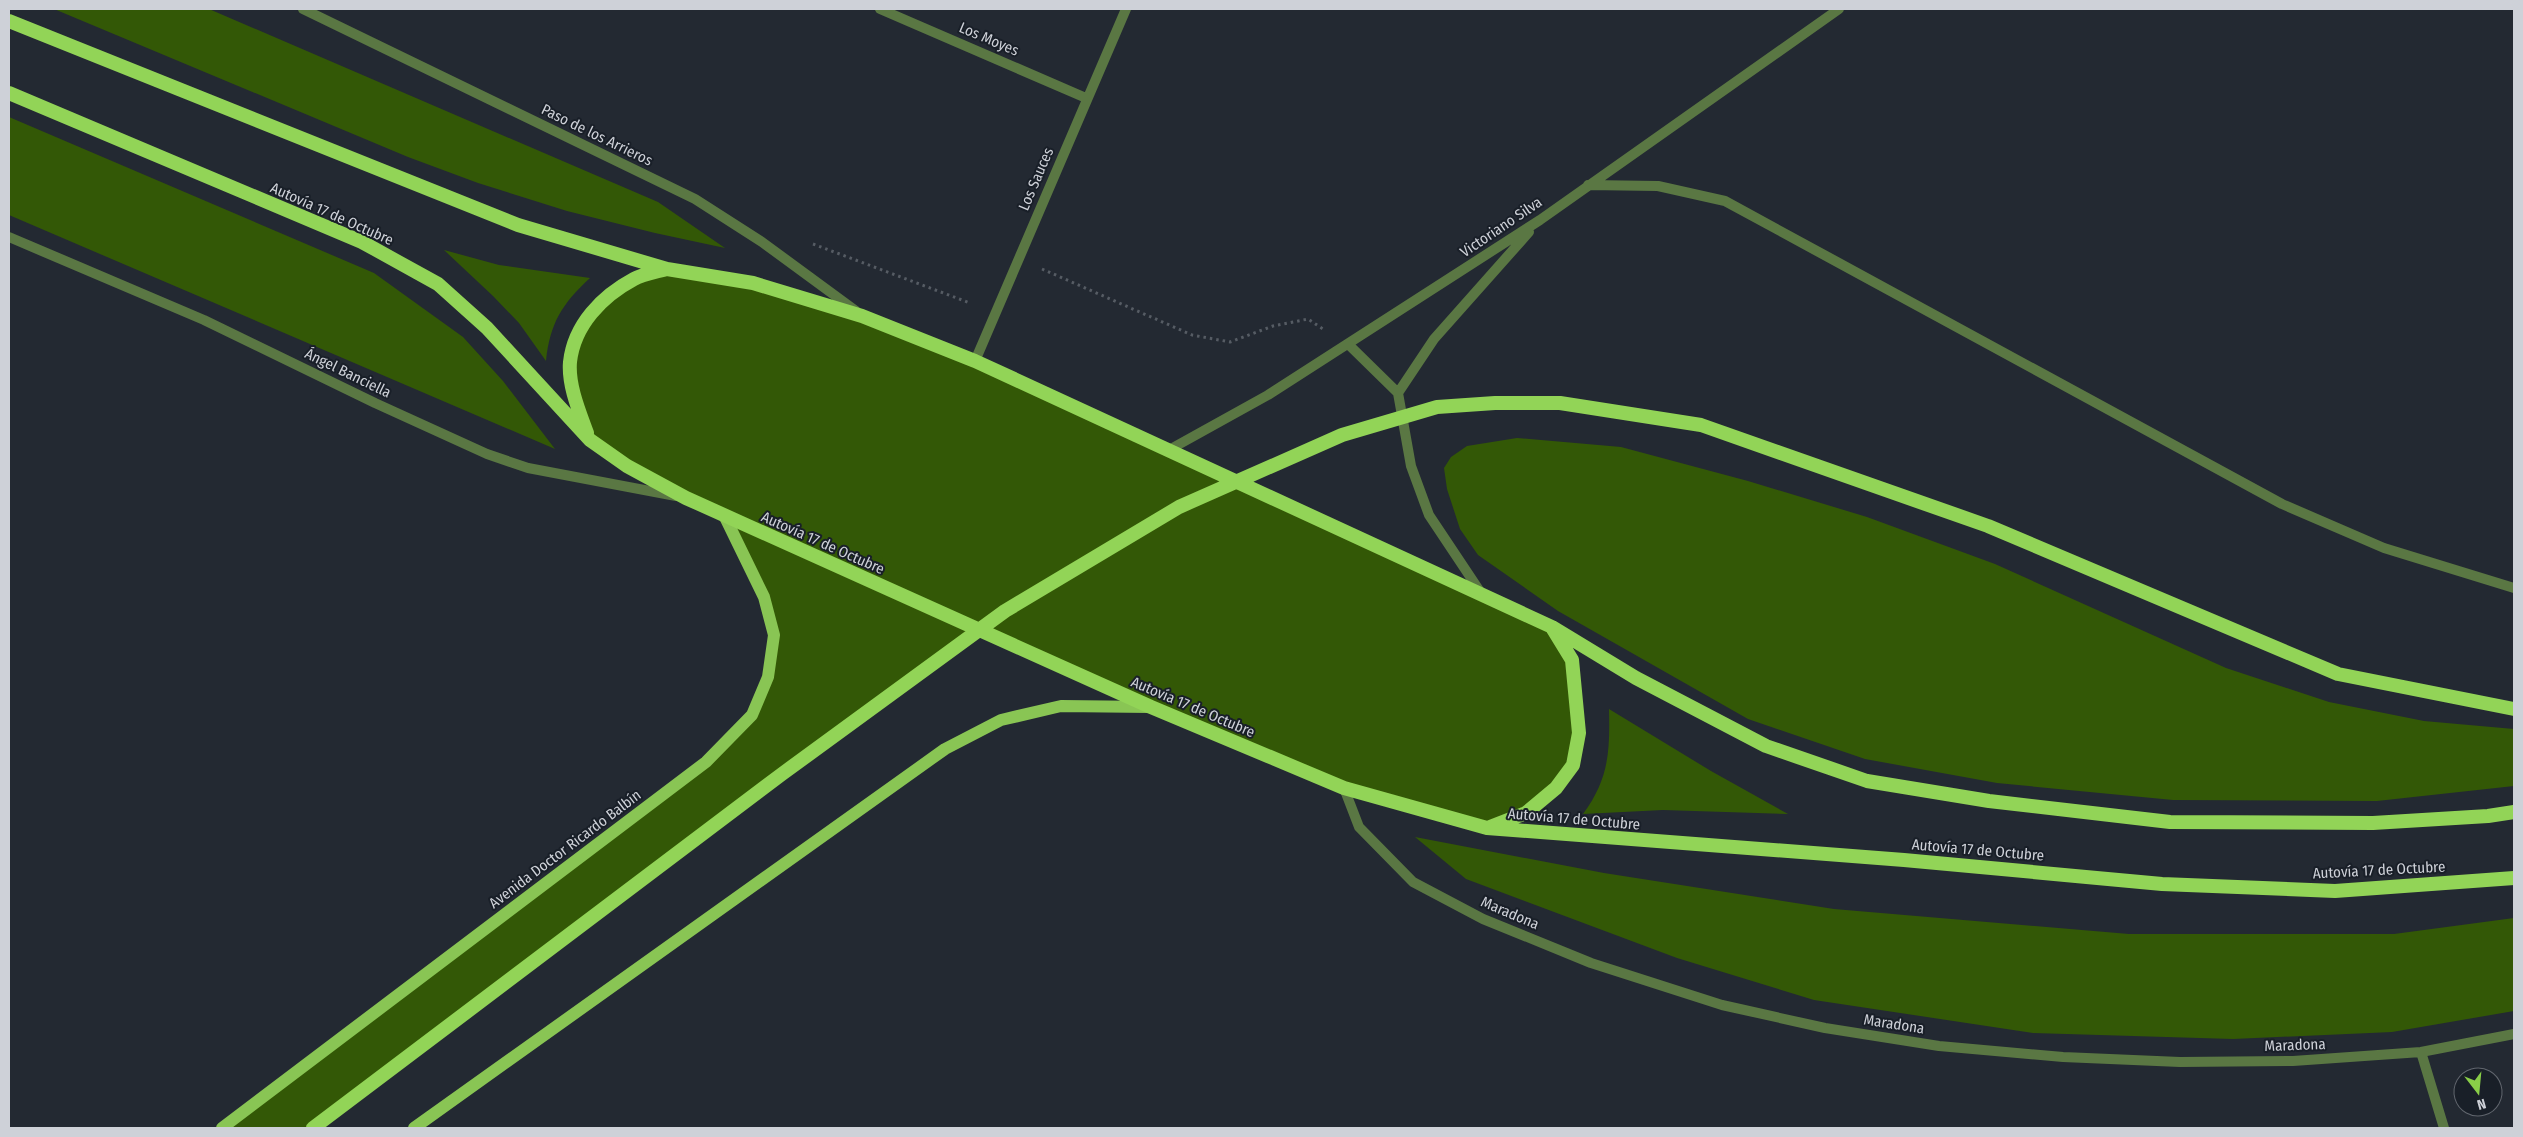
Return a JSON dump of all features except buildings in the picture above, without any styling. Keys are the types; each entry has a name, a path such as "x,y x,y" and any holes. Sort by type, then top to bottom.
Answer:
{"highway":[{"path":"9,21 518,225 667,268 753,283 862,316 974,362 1552,627 1636,678 1766,746 1867,781 1989,801 2170,822 2374,823 2488,816 2514,812"},
{"name":"Autovía 17 de Octubre","path":"9,93 362,242 438,284 486,328 590,440 627,466 686,498 1151,707 1344,788 1487,828 1904,860 2162,884 2335,891 2514,878"},
{"path":"590,440 576,404 570,362 580,328 604,299 635,278 667,268"},
{"path":"314,1128 782,774 1005,611 1179,507 1342,435 1438,407 1495,403 1560,403 1701,425 1988,526 2338,674 2514,709"},
{"path":"1487,828 1526,813 1556,788 1573,765 1580,733 1572,660 1552,627"}],"main road":[{"name":"Avenida Doctor Ricardo Balbín","path":"222,1128 706,762 752,715 768,677 774,634 764,597 725,517"},
{"path":"414,1128 944,749 1001,720 1061,706 1151,707"}],"street":[{"name":"Paso de los Arrieros","path":"302,9 695,199 762,242 862,316"},
{"name":"Los Moyes","path":"880,9 1086,98"},
{"name":"Los Sauces","path":"974,362 1086,98 1126,9"},
{"name":"Victoriano Silva","path":"1167,451 1268,395 1540,220 1839,9"},
{"path":"1588,185 1658,186 1725,201 2282,504 2384,548 2514,588"},
{"path":"1398,393 1434,339 1540,220"},
{"name":"Ángel Banciella","path":"9,237 204,320 375,403 487,454 528,468 686,498"},
{"path":"1348,344 1398,393 1412,466 1430,515 1481,594"},
{"name":"Maradona","path":"1344,788 1359,826 1413,882 1483,919 1591,963 1722,1005 1824,1028 1938,1046 2063,1057 2180,1062 2293,1061 2421,1052 2514,1034"},
{"path":"2421,1052 2444,1128"}],"path":[{"path":"804,240 996,313"},
{"path":"1018,259 1192,335 1230,342 1273,326 1308,319 1348,344"}],"green space":[{"path":"54,9 209,9 658,202 725,248 567,211 478,183 408,157"},
{"path":"9,117 374,273 463,337 503,381 555,449 9,215"},
{"path":"444,250 499,265 590,278 580,287 559,315 554,325 546,361 519,323"},
{"path":"667,269 862,316 1552,627 1572,660 1579,733 1556,788 1487,828 1344,788 977,633 317,1128 222,1128 706,762 752,715 774,634 725,517 590,440 570,362 604,299"},
{"path":"1517,438 1621,447 1748,481 1867,517 1995,564 2226,668 2329,702 2424,721 2514,729 2514,786 2377,801 2173,800 1997,783 1865,759 1748,719 1558,611 1478,555 1460,529 1447,489 1444,468 1451,457 1467,446"},
{"path":"1609,709 1711,771 1788,814 1663,810 1583,814 1598,789 1606,764 1609,738"},
{"path":"1415,837 1604,873 1834,909 2129,934 2394,934 2514,918 2514,1011 2392,1032 2233,1039 2033,1033 1814,1000 1677,958 1466,879"}]}
